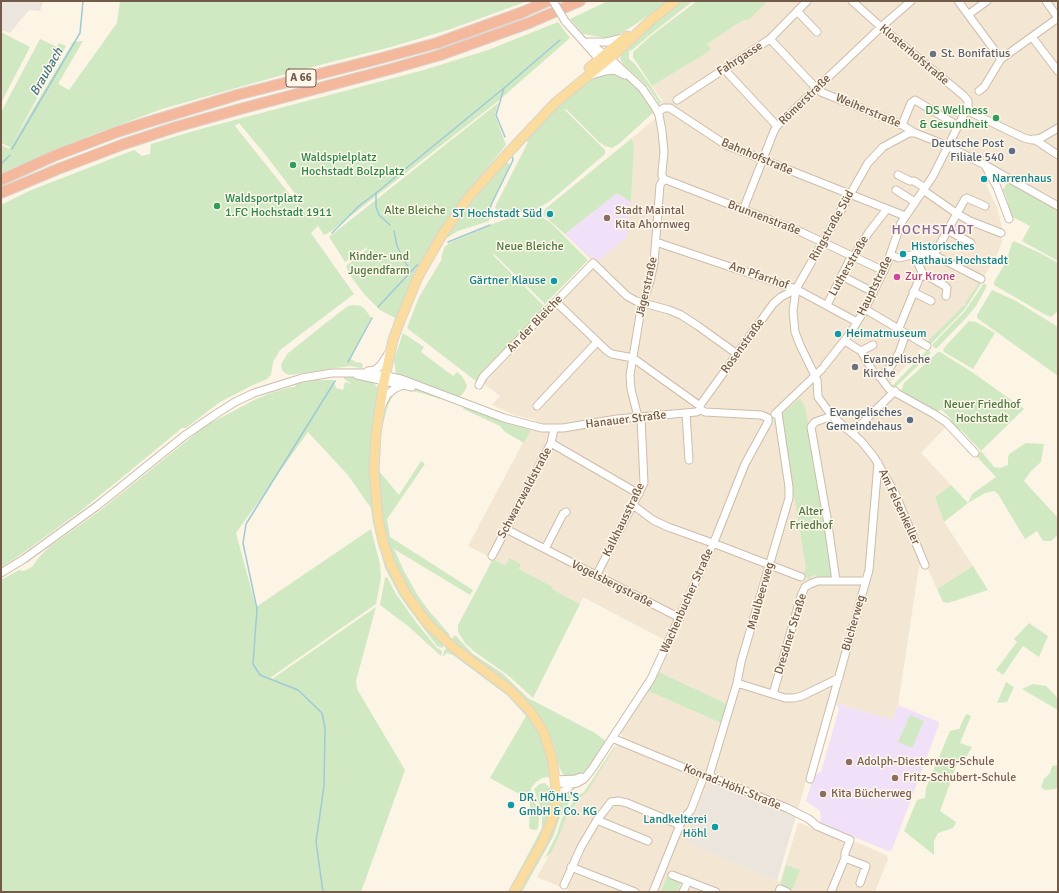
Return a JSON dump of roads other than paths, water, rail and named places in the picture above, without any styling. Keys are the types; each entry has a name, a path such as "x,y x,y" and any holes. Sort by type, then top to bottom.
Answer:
{"highway":[{"name":"A 66","path":"1,180 85,144 151,121 237,95 378,59 437,42 523,12 548,1"},
{"name":"A 66","path":"1,193 73,163 124,144 176,127 440,55 522,26 580,1"}],"main road":[{"path":"514,892 542,843 552,820 556,800 556,780 552,758 546,739 536,719 530,711 510,690 454,648 434,630 418,612 399,583 391,565 383,542 376,507 374,476 374,446 385,378 400,321 418,277 442,235 468,198 486,176 570,86 675,1"},
{"path":"555,103 586,77 623,38 650,21"}],"street":[{"path":"553,1 566,21 587,42 592,52 629,77 645,92 658,112"},
{"name":"Fahrgasse","path":"676,100 770,39 807,1"},
{"name":"Klosterhofstraße","path":"852,1 964,96 968,101 971,112"},
{"name":"Römerstraße","path":"744,210 777,126 881,27 911,1"},
{"path":"958,1 969,14 1001,60"},
{"path":"969,14 988,1"},
{"path":"979,91 984,88 1001,60 1058,18 1046,1"},
{"path":"797,10 817,32"},
{"path":"1032,37 1058,71"},
{"path":"587,42 606,42 623,38"},
{"name":"Weiherstraße","path":"770,39 821,92 902,125 915,133"},
{"path":"604,59 615,70 629,77"},
{"path":"724,69 777,126"},
{"path":"586,77 606,70 615,70"},
{"path":"902,125 911,103 914,100 958,126"},
{"name":"Bahnhofstraße","path":"658,112 664,108 670,108 723,144 905,216"},
{"name":"Jägerstraße","path":"633,358 643,303 653,269 660,185 664,179 662,176 664,152 663,139 658,112"},
{"path":"971,112 1016,135 1034,140 1058,155"},
{"name":"Hauptstraße","path":"816,376 845,341 857,322 884,271 905,216 938,168 964,114 971,112"},
{"path":"1034,140 1041,138 1058,128"},
{"path":"915,133 948,146 1058,206"},
{"name":"Ringstraße Süd","path":"816,376 795,332 793,311 796,289 868,163 879,151 906,134 915,133"},
{"path":"985,165 997,186 1009,219"},
{"path":"898,175 910,181 914,181 956,213 970,221 1001,233"},
{"name":"Brunnenstraße","path":"664,179 801,232 884,271"},
{"path":"896,190 915,202"},
{"path":"934,254 965,199 967,198 985,206"},
{"name":"Lutherstraße","path":"827,305 849,261 887,209"},
{"path":"947,230 971,243"},
{"name":"Am Pfarrhof","path":"656,242 796,289 857,322"},
{"path":"890,255 900,258 920,254 934,254 981,279"},
{"path":"899,328 922,272 914,256"},
{"name":"An der Bleiche","path":"479,385 483,377 594,264 625,294 636,301 643,303"},
{"path":"921,275 933,279 945,286 947,288 946,296"},
{"path":"842,276 874,292"},
{"name":"Rosenstraße","path":"700,408 737,354 776,302 796,289"},
{"path":"913,292 931,301"},
{"path":"556,302 610,353 633,358 700,408"},
{"path":"643,303 681,315 737,354"},
{"path":"864,309 899,328 927,346"},
{"path":"880,377 891,366 899,354 906,333"},
{"path":"845,341 861,351 874,373 880,377 889,389 895,391 946,422 975,453"},
{"path":"536,406 597,342"},
{"path":"861,351 873,345"},
{"path":"349,374 375,370 391,351"},
{"name":"Kalkhausstraße","path":"597,574 639,494 644,480 640,417 630,384 633,358"},
{"path":"363,372 385,378"},
{"path":"1,573 24,559 92,510 184,436 235,402 263,389 323,374 349,374 385,378"},
{"path":"768,418 778,413 816,376"},
{"name":"Am Felsenkeller","path":"816,376 818,397 832,416 866,446 878,463 898,499 925,565"},
{"name":"Hanauer Straße","path":"385,378 402,385 426,389"},
{"name":"Hanauer Straße","path":"385,378 401,379 504,418 534,426 554,429 640,417 686,413 700,408 705,412 761,415 768,418"},
{"path":"380,409 387,395 402,385"},
{"path":"852,433 895,391"},
{"path":"686,413 689,460"},
{"name":"Maulbeerweg","path":"653,892 682,820 691,810 707,776 737,683 741,662 770,566 789,493 778,413"},
{"path":"832,416 815,422 811,427 827,518 836,581"},
{"name":"Wachenbucher Straße","path":"556,800 565,790 588,774 651,679 713,544 745,464 768,422 768,418"},
{"name":"Schwarzwaldstraße","path":"492,556 551,443 554,429"},
{"path":"551,443 639,494"},
{"name":"Bücherweg","path":"810,779 871,560 878,463"},
{"path":"633,505 653,520 664,526 801,577"},
{"path":"545,549 563,514 566,512"},
{"name":"Vogelsbergstraße","path":"506,529 592,573 597,574 680,618"},
{"name":"Dresdner Straße","path":"773,694 803,591 808,585 814,582 866,581"},
{"path":"737,683 785,698 799,697 839,678"},
{"name":"Konrad-Höhl-Straße","path":"612,738 800,814 817,826 850,840 845,853 845,858"},
{"path":"556,780 575,779 588,774"},
{"path":"556,780 563,784 573,784"},
{"path":"564,885 581,847 608,804 618,801 680,825"},
{"path":"597,820 648,841"},
{"path":"831,892 845,858 866,866 860,883"},
{"path":"572,867 634,892"},
{"path":"672,875 716,892"},
{"path":"683,892 688,881"},
{"path":"779,892 780,889 787,892"}],"waterway":[{"name":"Braubach","path":"12,149 80,33 83,1"},
{"path":"505,137 496,115 504,88 560,40"},
{"path":"390,225 379,215 376,207 376,193 504,88"},
{"name":"Braubach","path":"1,164 10,155"},
{"path":"489,218 491,205 513,160 512,156"},
{"path":"332,233 359,206 376,193"},
{"path":"448,242 490,225"},
{"path":"394,231 397,246 410,271"},
{"path":"378,307 417,265"},
{"path":"348,362 372,318"},
{"path":"323,892 316,842 324,786 325,728 322,713 298,690 260,675 253,664 257,609 243,543 246,524 335,381"}],"place":[{"name":"St. Bonifatius","path":"933,54"},
{"name":"DS Wellness & Gesundheit","path":"996,118"},
{"name":"Deutsche Post Filiale 540","path":"1012,151"},
{"name":"Waldspielplatz Hochstadt Bolzplatz","path":"293,165"},
{"name":"Narrenhaus","path":"984,179"},
{"name":"Waldsportplatz 1.FC Hochstadt 1911","path":"217,206"},
{"name":"ST Hochstadt Süd","path":"550,214"},
{"name":"Stadt Maintal Kita Ahornweg","path":"607,218"},
{"name":"Historisches Rathaus Hochstadt","path":"903,254"},
{"name":"Zur Krone","path":"897,277"},
{"name":"Gärtner Klause","path":"554,281"},
{"name":"Heimatmuseum","path":"838,334"},
{"name":"Evangelische Kirche","path":"855,367"},
{"name":"Evangelisches Gemeindehaus","path":"910,420"},
{"name":"Adolph-Diesterweg-Schule","path":"849,762"},
{"name":"Fritz-Schubert-Schule","path":"895,778"},
{"name":"Kita Bücherweg","path":"823,794"},
{"name":"DR. HÖHL'S GmbH & Co. KG","path":"511,805"},
{"name":"Landkelterei Höhl","path":"715,827"}],"district":[{"name":"HOCHSTADT","path":"933,230"}],"park label":[{"name":"Alte Bleiche","path":"415,211"},
{"name":"Neue Bleiche","path":"530,247"},
{"name":"Kinder- und Jugendfarm","path":"379,264"},
{"name":"Neuer Friedhof Hochstadt","path":"982,412"},
{"name":"Alter Friedhof","path":"811,519"}]}
